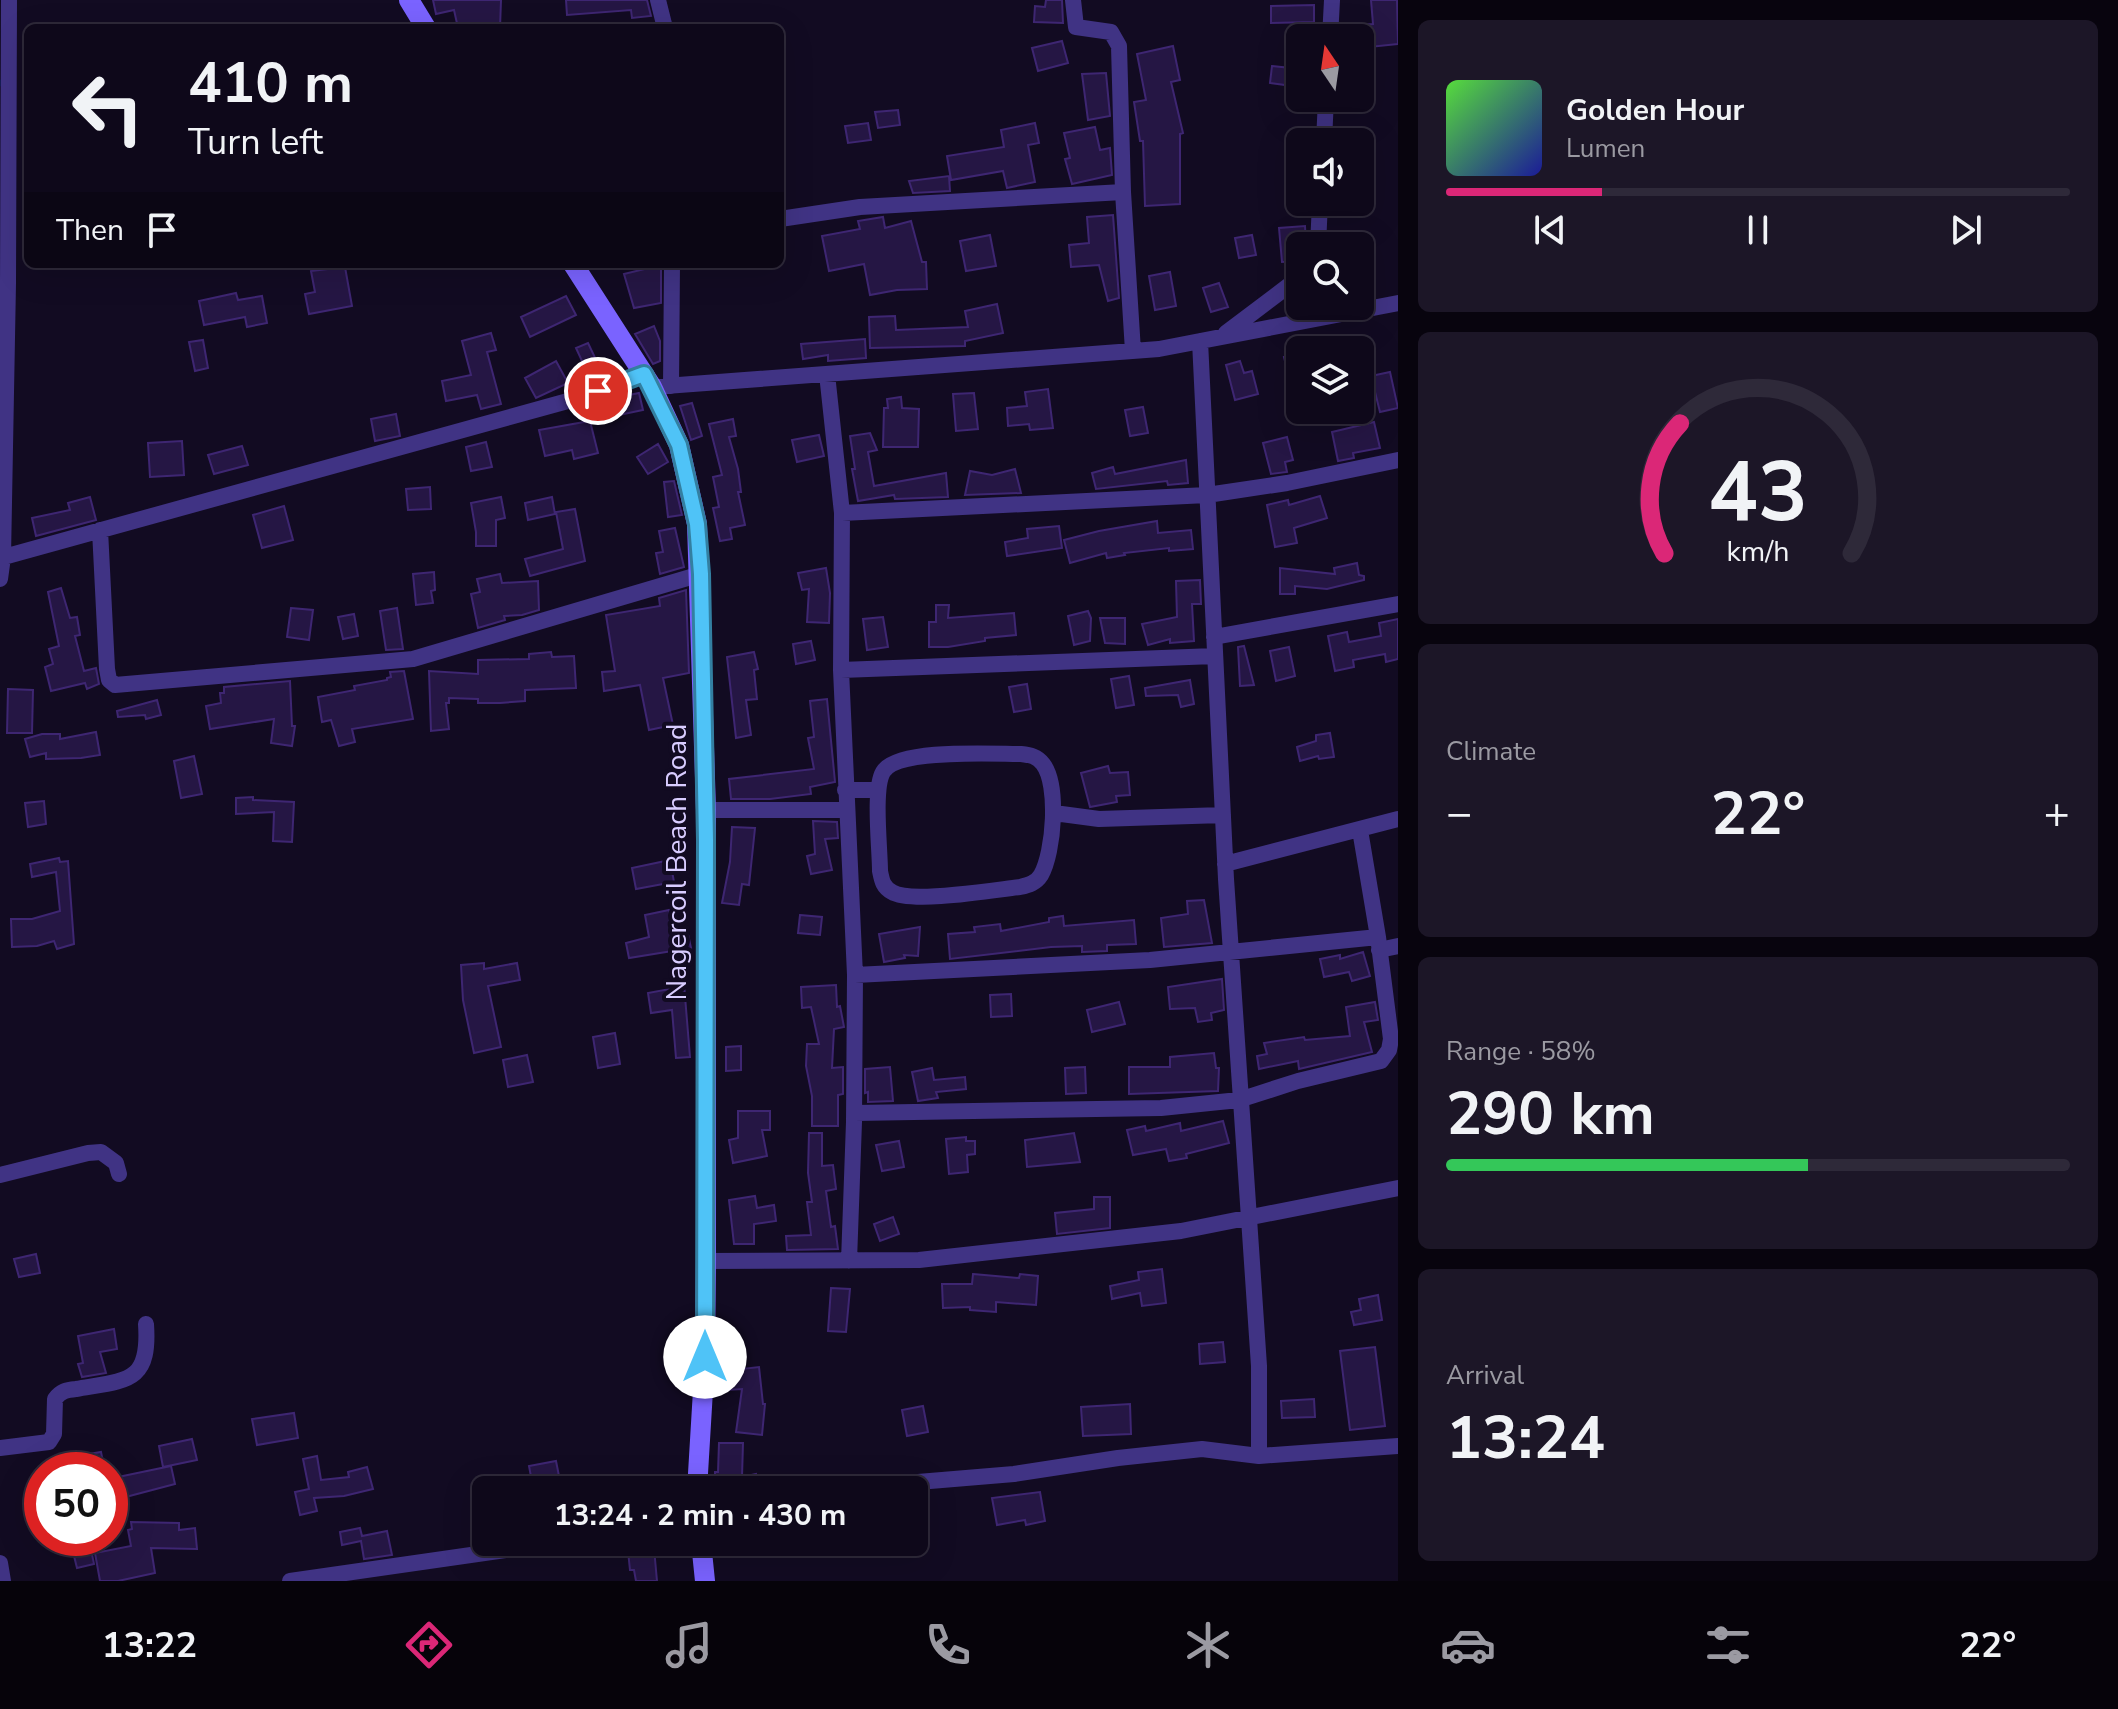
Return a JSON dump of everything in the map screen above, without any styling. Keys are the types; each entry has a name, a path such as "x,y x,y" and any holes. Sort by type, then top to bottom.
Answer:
{"main road":[{"path":"409,0 424,24"},
{"name":"Nagercoil Beach Road","path":"576,268 656,382 679,445 697,524 701,574 706,810 705,1357 698,1476"},
{"path":"702,1556 705,1581"}],"street":[{"path":"0,579 9,236 9,0"},
{"path":"658,0 664,24"},
{"path":"1073,0 1076,27 1111,32 1119,46 1123,192 1133,351"},
{"path":"1331,24 1332,0"},
{"path":"784,218 860,207 1123,192"},
{"path":"656,382 671,268"},
{"path":"1222,337 1286,288"},
{"path":"2,558 575,399 656,382 827,374 1133,351 1398,303"},
{"path":"1200,341 1225,864 1259,1366 1259,1456"},
{"path":"827,374 842,513 841,670 855,975 855,1113 849,1261"},
{"path":"842,513 1207,495 1287,483 1398,460"},
{"path":"100,530 107,669 109,680 115,685 413,659 701,574"},
{"path":"1214,637 1398,604"},
{"path":"841,670 1215,656"},
{"path":"1035,756 1050,776 1054,813 1046,862 1040,877 1033,884 916,897 897,895 888,891 883,884 878,790 882,774 889,764 902,759 1035,756"},
{"path":"845,790 878,790"},
{"path":"706,810 846,810"},
{"path":"1054,813 1099,819 1223,815"},
{"path":"1225,864 1398,819"},
{"path":"855,1113 1161,1108 1239,1100 1298,1081 1381,1061 1386,1057 1391,1039 1360,830"},
{"path":"855,975 1379,943 1398,946"},
{"path":"0,1175 101,1152 116,1163 119,1174"},
{"path":"706,1261 919,1260 1167,1233 1398,1188"},
{"path":"0,1448 49,1442 54,1429 55,1399 64,1391 126,1378 139,1371 148,1350 146,1324"},
{"path":"928,1481 1014,1474 1202,1449 1259,1456 1398,1446"},
{"path":"290,1581 472,1555"},
{"path":"0,1563 3,1581"}],"building":[{"path":"433,0 501,0 500,24 457,24 454,10 436,14"},
{"path":"566,0 647,0 651,16 632,18 631,10 567,15"},
{"path":"1046,0 1062,0 1063,23 1034,22 1035,6 1045,7"},
{"path":"1371,0 1397,0 1398,44 1374,47"},
{"path":"1314,5 1314,22 1271,23 1271,6"},
{"path":"1062,41 1068,63 1038,71 1032,48"},
{"path":"1173,46 1180,80 1171,82 1183,133 1180,134 1180,204 1145,206 1143,141 1140,141 1134,102 1146,100 1137,54"},
{"path":"1272,66 1286,68 1286,85 1270,83"},
{"path":"1106,73 1110,116 1088,120 1082,74"},
{"path":"898,110 900,125 878,128 875,112"},
{"path":"868,123 871,140 848,143 845,126"},
{"path":"1035,123 1039,143 1028,145 1035,182 1007,188 1003,171 951,180 947,156 1004,147 1001,130"},
{"path":"1095,127 1100,150 1110,148 1112,175 1072,184 1065,159 1070,158 1064,133"},
{"path":"949,176 950,191 913,193 909,181"},
{"path":"1113,215 1119,298 1108,301 1099,265 1071,267 1069,245 1089,243 1087,217"},
{"path":"883,217 885,228 911,221 922,262 926,262 927,289 870,295 864,264 829,271 822,236 860,229 858,221"},
{"path":"1305,226 1305,232 1286,232 1286,262 1282,262 1279,228"},
{"path":"990,235 996,266 966,271 960,241"},
{"path":"1252,235 1256,255 1239,258 1235,238"},
{"path":"345,268 352,306 309,314 305,294 315,292 311,271"},
{"path":"661,268 661,303 634,308 624,274"},
{"path":"1170,272 1176,306 1155,310 1149,276"},
{"path":"1219,283 1228,307 1211,312 1203,288"},
{"path":"236,293 238,300 262,296 267,323 247,327 245,317 204,325 199,301"},
{"path":"566,296 576,315 530,337 521,317"},
{"path":"997,304 1003,333 965,341 965,346 870,348 869,317 895,316 896,330 968,327 965,311"},
{"path":"654,326 660,341 660,361 653,364 635,334"},
{"path":"491,333 496,350 487,352 501,404 481,409 477,395 446,401 442,381 471,375 462,341"},
{"path":"865,339 866,358 828,361 828,355 803,359 801,344"},
{"path":"203,340 208,368 195,371 189,342"},
{"path":"588,343 599,366 587,372 576,348"},
{"path":"556,361 568,383 536,398 525,378"},
{"path":"1240,361 1244,373 1252,371 1258,394 1235,400 1226,365"},
{"path":"1390,372 1398,408 1380,412 1374,375"},
{"path":"1048,389 1053,428 1030,430 1029,424 1008,426 1007,408 1027,406 1025,392"},
{"path":"639,393 643,410 614,416 610,399"},
{"path":"974,393 978,429 956,431 953,394"},
{"path":"901,397 902,408 919,409 918,447 883,447 887,399"},
{"path":"692,403 702,436 691,440 680,406"},
{"path":"1143,407 1148,433 1130,436 1125,410"},
{"path":"396,414 400,436 375,441 371,419"},
{"path":"733,419 736,436 729,437 738,469 741,492 738,492 745,525 730,528 732,539 720,541 713,508 719,507 713,477 722,475 709,424"},
{"path":"590,421 598,453 574,459 572,450 545,456 539,430"},
{"path":"1374,422 1380,448 1353,453 1354,458 1338,461 1332,432"},
{"path":"870,433 877,450 868,452 874,486 946,473 948,497 895,499 894,495 858,501 850,436"},
{"path":"819,435 824,456 797,462 792,440"},
{"path":"1287,437 1293,460 1285,462 1287,472 1271,474 1263,443"},
{"path":"182,441 184,475 150,477 148,443"},
{"path":"486,442 492,467 471,471 466,447"},
{"path":"658,444 668,462 648,474 637,457"},
{"path":"242,446 248,465 214,474 208,455"},
{"path":"1186,460 1188,483 1168,485 1167,481 1096,489 1092,473 1113,467 1115,474"},
{"path":"1015,469 1021,493 965,495 970,471 992,475"},
{"path":"674,481 682,515 668,517 664,482"},
{"path":"430,487 431,509 408,510 406,489"},
{"path":"1320,496 1327,518 1294,528 1297,543 1275,547 1267,505 1288,500 1289,505"},
{"path":"90,497 96,520 36,536 32,518 70,510 68,503"},
{"path":"501,497 505,518 496,520 496,546 476,546 471,503"},
{"path":"552,497 555,514 528,520 525,503"},
{"path":"284,506 293,540 262,548 253,515"},
{"path":"575,509 585,561 530,576 525,559 563,549 556,512"},
{"path":"1157,521 1158,533 1191,530 1193,549 1169,551 1169,548 1107,558 1106,553 1070,563 1064,540"},
{"path":"1059,526 1062,548 1007,556 1005,542 1028,538 1027,529"},
{"path":"675,528 684,567 660,574 656,553 663,552 659,531"},
{"path":"1357,563 1359,575 1364,576 1364,580 1327,589 1295,586 1295,594 1280,594 1280,568 1335,574 1334,568"},
{"path":"826,568 830,593 829,623 807,622 809,589 802,590 798,573"},
{"path":"434,572 433,603 416,605 413,574"},
{"path":"500,574 502,583 538,581 539,610 504,616 505,620 478,628 471,594 480,592 477,579"},
{"path":"1200,580 1201,604 1192,604 1194,641 1170,643 1170,639 1148,645 1142,624 1177,617 1176,581"},
{"path":"61,588 70,618 77,617 80,635 75,636 84,671 96,668 99,684 87,689 85,683 51,691 45,667 53,664 49,649 59,646 48,592"},
{"path":"686,590 689,673 663,678 673,725 649,730 640,685 604,691 602,672 615,671 606,615 660,606 659,598"},
{"path":"936,605 949,605 948,618 1014,613 1016,635 985,638 985,641 948,647 929,647 929,622 936,622"},
{"path":"291,608 313,610 309,640 287,637"},
{"path":"397,608 403,649 386,650 380,611"},
{"path":"1088,611 1091,618 1090,641 1074,645 1068,616"},
{"path":"354,614 358,636 343,639 338,617"},
{"path":"883,617 888,647 867,650 863,619"},
{"path":"1100,618 1125,618 1125,644 1105,643"},
{"path":"1398,619 1398,659 1386,662 1385,654 1353,660 1354,667 1335,671 1328,636 1347,632 1349,642 1381,636 1379,623"},
{"path":"811,641 815,660 796,664 793,644"},
{"path":"1244,646 1254,685 1240,686 1238,647"},
{"path":"1289,647 1295,676 1276,681 1270,651"},
{"path":"551,652 552,657 574,656 576,688 525,690 525,701 500,703 449,698 449,703 446,703 449,729 431,731 429,671 478,674 478,660 529,659 529,654"},
{"path":"754,652 758,669 754,670 757,699 746,700 751,735 736,738 727,657"},
{"path":"404,671 413,719 352,729 355,742 339,746 331,720 322,722 318,697 355,690 354,686 387,680 391,677 390,672"},
{"path":"1129,676 1134,705 1116,708 1111,679"},
{"path":"1190,680 1194,704 1181,707 1178,695 1146,696 1145,688"},
{"path":"290,681 292,726 295,726 292,746 271,743 274,719 210,729 206,706 221,703 220,693 224,693 224,687"},
{"path":"1027,684 1031,709 1014,712 1009,687"},
{"path":"8,689 33,690 32,733 7,733"},
{"path":"827,699 835,782 810,787 811,794 770,799 731,799 729,779 814,769 808,738 814,737 810,701"},
{"path":"157,700 161,715 146,719 145,715 118,717 117,711"},
{"path":"96,732 100,755 81,758 46,759 46,753 30,757 25,739 42,734 60,734 60,739"},
{"path":"1330,733 1334,757 1319,759 1318,756 1300,761 1297,747 1316,741 1316,735"},
{"path":"194,756 202,794 181,798 174,761"},
{"path":"1108,766 1110,773 1128,772 1130,795 1116,796 1117,802 1090,807 1081,773"},
{"path":"253,797 253,800 294,802 292,842 273,841 274,812 236,814 236,798"},
{"path":"44,801 46,824 28,827 25,803"},
{"path":"813,821 837,822 838,838 825,839 832,870 811,874 807,856 815,854"},
{"path":"732,827 755,828 749,885 742,884 739,905 722,903 730,862"},
{"path":"59,858 60,862 68,861 74,944 57,949 54,941 37,946 12,947 11,919 32,919 60,911 56,872 32,877 30,864"},
{"path":"670,860 674,882 636,889 632,868"},
{"path":"1204,900 1212,943 1164,947 1161,918 1188,914 1187,901"},
{"path":"669,910 674,932 687,930 691,948 629,958 626,943 649,937 645,915"},
{"path":"800,915 822,917 820,935 798,933"},
{"path":"1063,916 1064,926 1134,920 1136,944 1107,945 1107,951 1082,952 1082,946 1051,947 950,959 948,934 975,932 974,927 1000,924 1001,931 1049,922 1049,918"},
{"path":"920,927 918,956 904,955 905,958 884,962 879,934"},
{"path":"1363,952 1370,976 1352,981 1349,972 1324,977 1320,959 1340,955 1340,959"},
{"path":"484,963 484,969 517,963 520,980 488,986 501,1047 474,1053 463,1000 461,965"},
{"path":"1222,979 1224,1010 1211,1013 1212,1020 1198,1022 1195,1008 1170,1009 1168,987"},
{"path":"684,984 690,1057 676,1058 672,1010 651,1013 648,993 670,989 670,985"},
{"path":"836,985 837,1007 840,1006 844,1027 834,1029 832,1068 843,1067 843,1094 838,1095 838,1126 812,1126 807,1044 819,1044 811,1007 802,1008 801,987"},
{"path":"1011,994 1012,1016 991,1017 990,995"},
{"path":"1119,1002 1125,1024 1092,1032 1087,1010"},
{"path":"1375,1002 1378,1020 1364,1022 1372,1052 1299,1069 1298,1061 1259,1069 1257,1056 1267,1054 1264,1043 1304,1037 1305,1040 1350,1036 1346,1007"},
{"path":"615,1033 620,1064 598,1068 593,1037"},
{"path":"741,1046 741,1070 726,1071 726,1047"},
{"path":"1214,1053 1216,1068 1219,1068 1218,1091 1129,1094 1129,1067 1170,1067 1170,1057"},
{"path":"527,1055 533,1082 508,1087 503,1060"},
{"path":"890,1067 893,1101 868,1102 865,1069"},
{"path":"1085,1067 1086,1093 1066,1094 1065,1068"},
{"path":"932,1068 934,1080 965,1077 966,1089 936,1092 938,1098 918,1101 912,1072"},
{"path":"738,1111 770,1111 770,1130 762,1130 767,1156 733,1163 729,1140 738,1138"},
{"path":"1223,1121 1229,1143 1169,1161 1166,1149 1133,1155 1127,1130 1145,1126 1146,1131 1180,1123 1181,1131"},
{"path":"809,1133 822,1133 822,1166 833,1165 836,1189 826,1191 838,1249 787,1250 786,1236 811,1235 807,1202 812,1202 808,1173"},
{"path":"1074,1133 1080,1162 1027,1167 1025,1140"},
{"path":"966,1137 966,1141 975,1141 975,1154 967,1155 968,1172 949,1174 946,1139"},
{"path":"899,1141 904,1167 882,1171 876,1145"},
{"path":"755,1196 757,1208 774,1205 776,1221 754,1224 754,1244 734,1244 729,1200"},
{"path":"1094,1197 1110,1197 1110,1228 1057,1234 1055,1213 1094,1209"},
{"path":"893,1217 899,1234 880,1241 874,1224"},
{"path":"36,1254 40,1273 19,1277 14,1259"},
{"path":"1162,1269 1166,1303 1142,1306 1140,1293 1112,1299 1110,1286 1139,1280 1138,1272"},
{"path":"973,1274 1019,1278 1020,1274 1038,1276 1036,1305 996,1302 996,1312 970,1310 970,1307 943,1308 942,1284 972,1284"},
{"path":"831,1288 850,1289 846,1332 828,1331"},
{"path":"1378,1295 1382,1320 1354,1325 1351,1312 1361,1310 1359,1299"},
{"path":"114,1329 117,1349 100,1352 106,1373 82,1377 78,1364 83,1363 78,1336"},
{"path":"1223,1342 1225,1362 1200,1364 1199,1344"},
{"path":"1375,1347 1385,1426 1350,1430 1340,1351"},
{"path":"759,1367 765,1404 762,1435 736,1432 742,1389 727,1390 725,1371"},
{"path":"1314,1399 1315,1417 1282,1418 1281,1401"},
{"path":"1130,1404 1131,1434 1083,1436 1081,1407"},
{"path":"923,1406 928,1432 907,1436 902,1410"},
{"path":"294,1413 298,1438 257,1445 252,1419"},
{"path":"192,1439 197,1460 163,1467 159,1446"},
{"path":"719,1443 743,1443 742,1476 715,1476 718,1472"},
{"path":"317,1456 321,1480 349,1477 348,1472 367,1467 373,1489 344,1496 314,1498 317,1511 300,1515 295,1492 309,1489 303,1459"},
{"path":"556,1461 559,1476 531,1476 529,1466"},
{"path":"171,1466 175,1484 128,1496 128,1475"},
{"path":"1040,1492 1045,1521 1026,1525 1025,1520 997,1525 992,1498"},
{"path":"131,1522 179,1523 179,1530 195,1528 197,1549 151,1548 155,1573 118,1581 100,1581 96,1556 128,1556 128,1547 131,1546 128,1530 132,1529"},
{"path":"360,1528 362,1536 387,1531 392,1555 364,1559 361,1541 342,1545 340,1532"},
{"path":"74,1556 92,1556 94,1564 77,1568"},
{"path":"629,1556 655,1556 657,1581 636,1581 634,1570 630,1570"}],"route":[{"path":"598,391 644,374 679,445 697,524 701,574 706,810 705,1357"}]}
